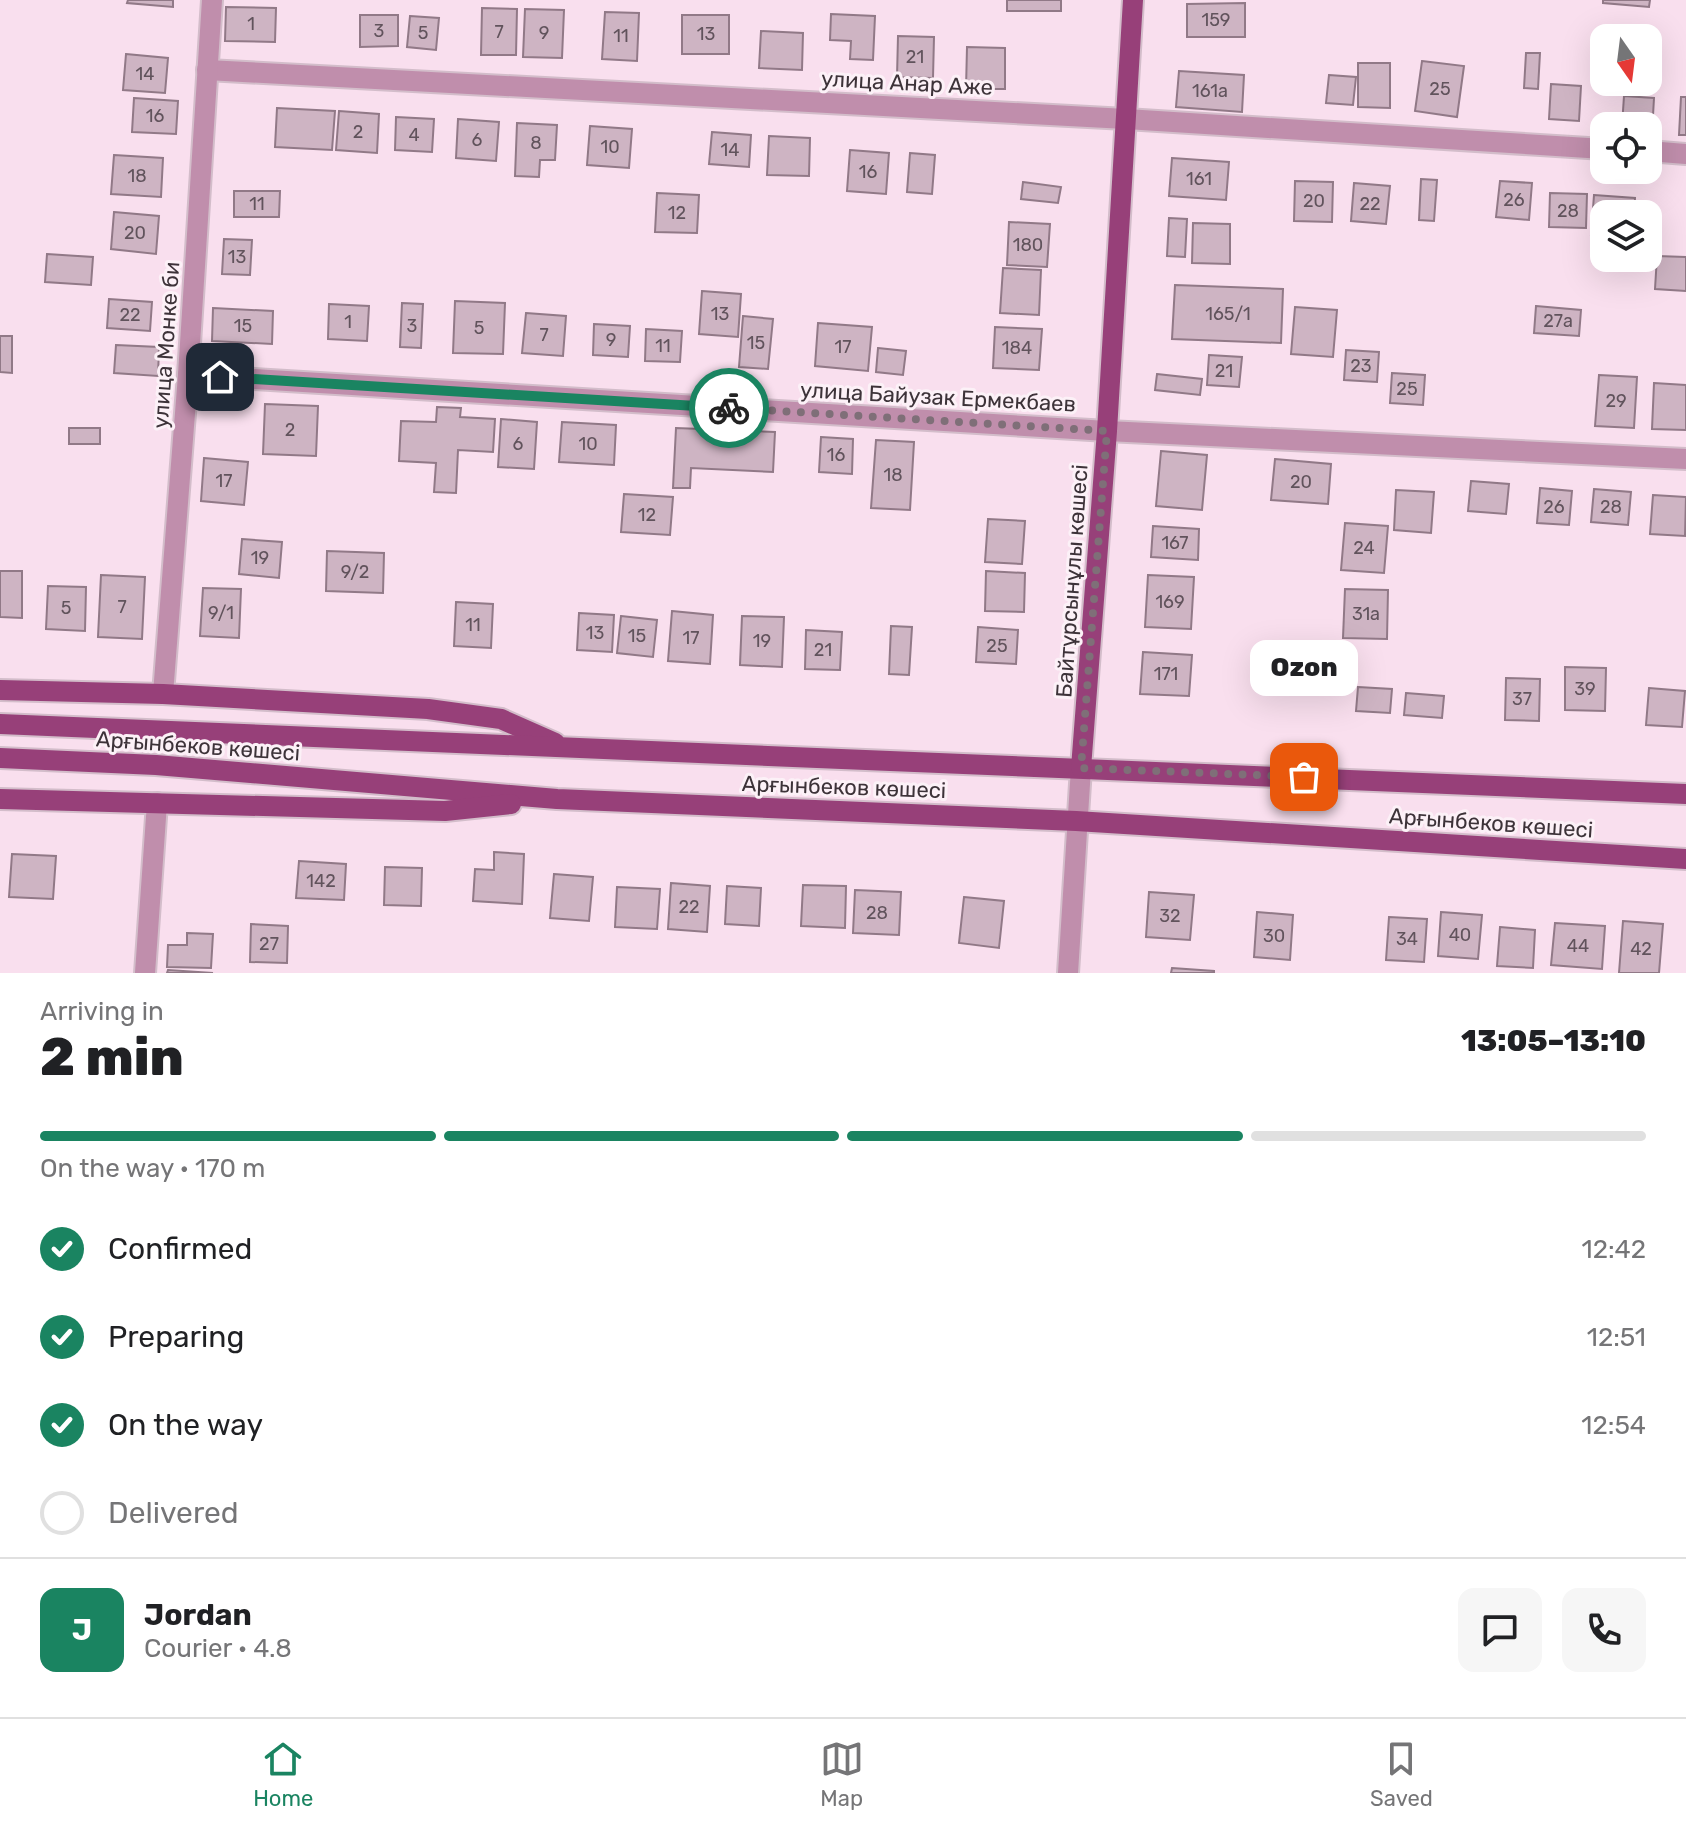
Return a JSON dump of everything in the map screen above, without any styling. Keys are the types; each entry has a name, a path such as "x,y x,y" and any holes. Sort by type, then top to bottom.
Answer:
{"main road":[{"name":"Байтұрсынұлы көшесі","path":"1081,768 1107,431 1133,0"},
{"path":"0,690 163,694 428,709 501,719 566,748"},
{"name":"Арғынбеков көшесі","path":"0,724 1686,794"},
{"name":"Арғынбеков көшесі","path":"0,758 156,765 557,799 1076,821 1686,859"},
{"path":"0,799 445,811 557,799"}],"street":[{"name":"улица Монке би","path":"163,694 188,375 212,0"},
{"name":"улица Анар Аже","path":"207,70 1126,119 1590,148"},
{"path":"1662,152 1686,154"},
{"name":"улица Байузак Ермекбаев","path":"188,375 1107,431 1686,459"},
{"name":"Байтұрсынұлы көшесі","path":"1068,973 1081,768"},
{"path":"145,973 157,803"}],"building":[{"path":"128,0 173,0 173,7 127,3"},
{"path":"1007,0 1061,0 1061,11 1007,11"},
{"path":"1603,0 1650,0 1649,7 1603,3"},
{"path":"1245,3 1245,37 1187,37 1187,4"},
{"path":"226,7 276,8 275,42 225,41"},
{"path":"482,8 517,9 516,55 481,55"},
{"path":"525,9 564,10 562,58 523,57"},
{"path":"605,12 639,13 637,61 602,59"},
{"path":"831,14 875,16 873,60 850,59 851,41 830,40"},
{"path":"360,15 398,15 398,46 360,47"},
{"path":"682,15 729,15 729,54 682,54"},
{"path":"410,16 439,18 436,50 407,47"},
{"path":"761,31 803,33 802,70 759,68"},
{"path":"898,36 934,37 933,78 897,77"},
{"path":"967,47 1005,48 1005,89 966,89"},
{"path":"1526,53 1540,53 1538,89 1524,88"},
{"path":"126,54 168,58 165,93 123,90"},
{"path":"1422,61 1464,66 1457,117 1415,111"},
{"path":"1358,63 1390,63 1390,108 1358,107"},
{"path":"1179,71 1244,75 1242,112 1176,107"},
{"path":"1329,75 1356,77 1353,105 1326,103"},
{"path":"1551,84 1581,86 1579,121 1549,119"},
{"path":"1624,96 1654,98 1653,112 1623,112"},
{"path":"1681,97 1686,97 1686,135 1679,135"},
{"path":"134,98 178,101 176,134 132,132"},
{"path":"277,108 335,111 332,150 275,147"},
{"path":"339,111 379,114 377,153 336,150"},
{"path":"396,117 434,119 432,152 395,150"},
{"path":"458,119 499,122 496,161 456,158"},
{"path":"517,123 557,125 555,160 540,160 539,177 515,176"},
{"path":"590,126 632,129 629,168 587,165"},
{"path":"712,132 751,135 749,167 709,164"},
{"path":"769,136 810,138 809,176 767,175"},
{"path":"850,150 889,153 886,194 847,191"},
{"path":"910,153 935,155 932,194 907,192"},
{"path":"114,155 163,158 161,197 111,194"},
{"path":"1172,158 1229,162 1226,200 1169,196"},
{"path":"1421,179 1437,180 1434,221 1419,220"},
{"path":"1295,181 1333,182 1332,222 1294,221"},
{"path":"1500,181 1532,183 1529,220 1496,217"},
{"path":"1023,182 1061,187 1058,203 1021,199"},
{"path":"1354,183 1390,186 1386,224 1351,221"},
{"path":"234,191 280,191 279,217 234,217"},
{"path":"657,193 699,195 697,233 655,232"},
{"path":"1550,193 1587,194 1586,228 1549,227"},
{"path":"1594,195 1635,198 1635,200 1594,200"},
{"path":"114,212 159,216 156,254 111,249"},
{"path":"1169,218 1187,219 1185,257 1167,256"},
{"path":"1009,222 1050,224 1047,267 1007,265"},
{"path":"1193,223 1230,224 1230,264 1192,263"},
{"path":"224,239 252,240 250,275 222,274"},
{"path":"47,254 93,257 91,285 45,282"},
{"path":"1662,256 1686,257 1686,291 1655,289 1656,272 1662,272"},
{"path":"1003,268 1041,270 1039,315 1000,313"},
{"path":"1175,285 1283,289 1281,343 1172,339"},
{"path":"702,291 741,294 738,337 699,334"},
{"path":"109,299 152,302 150,331 107,328"},
{"path":"455,301 505,303 503,354 453,353"},
{"path":"402,303 423,304 421,348 400,347"},
{"path":"329,304 369,306 367,341 328,339"},
{"path":"1536,306 1581,310 1579,336 1534,333"},
{"path":"1295,307 1337,310 1333,357 1291,354"},
{"path":"213,308 273,311 272,344 212,341"},
{"path":"526,313 566,316 563,356 522,353"},
{"path":"743,316 773,319 768,369 739,367"},
{"path":"818,323 872,327 868,371 815,366"},
{"path":"594,324 630,326 628,357 593,355"},
{"path":"995,327 1042,329 1039,370 993,368"},
{"path":"646,329 682,331 680,362 645,361"},
{"path":"0,336 12,336 12,373 0,372"},
{"path":"116,345 159,347 158,376 114,373"},
{"path":"878,348 906,351 903,375 876,372"},
{"path":"1346,350 1379,352 1377,382 1344,380"},
{"path":"1209,355 1242,357 1239,387 1207,385"},
{"path":"1392,373 1425,375 1423,405 1390,403"},
{"path":"1157,374 1202,379 1200,395 1155,390"},
{"path":"1599,375 1637,377 1634,428 1595,426"},
{"path":"1654,383 1686,385 1686,430 1652,429"},
{"path":"265,404 318,406 316,456 263,454"},
{"path":"437,407 461,408 460,417 495,419 493,452 458,450 456,493 434,492 436,463 399,461 401,421 436,422"},
{"path":"501,419 537,422 534,469 498,467"},
{"path":"562,422 616,425 614,465 559,462"},
{"path":"69,428 100,428 100,444 69,444"},
{"path":"676,428 775,432 773,472 691,468 690,488 673,488"},
{"path":"821,437 853,439 852,474 819,472"},
{"path":"876,440 914,442 910,510 871,508"},
{"path":"1161,451 1207,455 1202,510 1156,506"},
{"path":"204,458 248,462 244,505 201,501"},
{"path":"1275,459 1331,464 1328,504 1271,500"},
{"path":"1471,481 1509,484 1506,514 1468,511"},
{"path":"1540,488 1572,491 1569,525 1537,523"},
{"path":"1594,489 1631,492 1628,525 1591,522"},
{"path":"1396,490 1434,492 1431,533 1394,530"},
{"path":"624,494 673,497 670,535 621,532"},
{"path":"1653,495 1686,497 1685,536 1650,534"},
{"path":"988,519 1025,521 1022,564 985,562"},
{"path":"1345,523 1388,526 1384,573 1341,570"},
{"path":"1153,526 1199,529 1198,560 1151,557"},
{"path":"242,539 282,542 279,578 239,574"},
{"path":"327,551 384,553 383,593 326,591"},
{"path":"0,571 22,571 22,618 0,617"},
{"path":"986,571 1025,573 1024,612 985,611"},
{"path":"101,575 145,577 142,639 98,637"},
{"path":"1148,575 1194,577 1191,629 1145,627"},
{"path":"48,586 86,587 85,631 46,629"},
{"path":"203,588 241,589 239,638 200,636"},
{"path":"1345,589 1388,590 1387,639 1343,638"},
{"path":"456,602 493,604 491,648 454,646"},
{"path":"672,611 713,615 710,664 668,661"},
{"path":"579,613 614,615 612,652 577,650"},
{"path":"621,616 657,620 653,657 617,653"},
{"path":"742,616 784,617 782,667 740,665"},
{"path":"891,626 912,627 909,675 889,674"},
{"path":"978,627 1018,630 1016,664 976,662"},
{"path":"806,630 842,632 840,670 805,669"},
{"path":"1143,652 1192,655 1189,696 1140,694"},
{"path":"1565,667 1606,668 1605,711 1565,710"},
{"path":"1506,678 1540,679 1539,721 1505,720"},
{"path":"1358,687 1392,689 1390,713 1356,711"},
{"path":"1649,688 1685,691 1682,727 1646,725"},
{"path":"1406,693 1444,696 1442,718 1404,715"},
{"path":"494,852 524,854 522,904 473,901 475,869 494,870"},
{"path":"12,854 56,856 53,899 9,897"},
{"path":"299,861 346,864 344,900 296,898"},
{"path":"385,867 422,868 421,906 384,905"},
{"path":"554,874 593,877 589,921 550,918"},
{"path":"671,883 710,886 707,932 668,929"},
{"path":"803,885 846,886 845,928 801,926"},
{"path":"727,886 761,888 759,926 725,924"},
{"path":"617,887 660,889 657,929 615,927"},
{"path":"855,890 901,892 899,935 853,933"},
{"path":"1149,892 1194,895 1190,940 1146,937"},
{"path":"964,897 1004,901 999,948 959,943"},
{"path":"1257,912 1293,915 1290,960 1254,957"},
{"path":"1441,912 1482,915 1478,959 1438,956"},
{"path":"1389,917 1427,919 1424,962 1386,960"},
{"path":"1623,921 1663,924 1659,973 1619,973"},
{"path":"1555,923 1605,926 1602,969 1551,965"},
{"path":"251,924 288,926 287,963 250,962"},
{"path":"1500,927 1535,930 1533,968 1497,966"},
{"path":"187,933 213,934 211,968 167,967 168,945 187,945"},
{"path":"1172,968 1214,971 1214,973 1171,973"},
{"path":"168,970 213,973 167,973"}],"way so far":[{"path":"729,408 1107,431 1081,768 1304,777"}],"place":[{"name":"Ozon","path":"1304,777"}],"route":[{"path":"220,377 729,408"}]}
